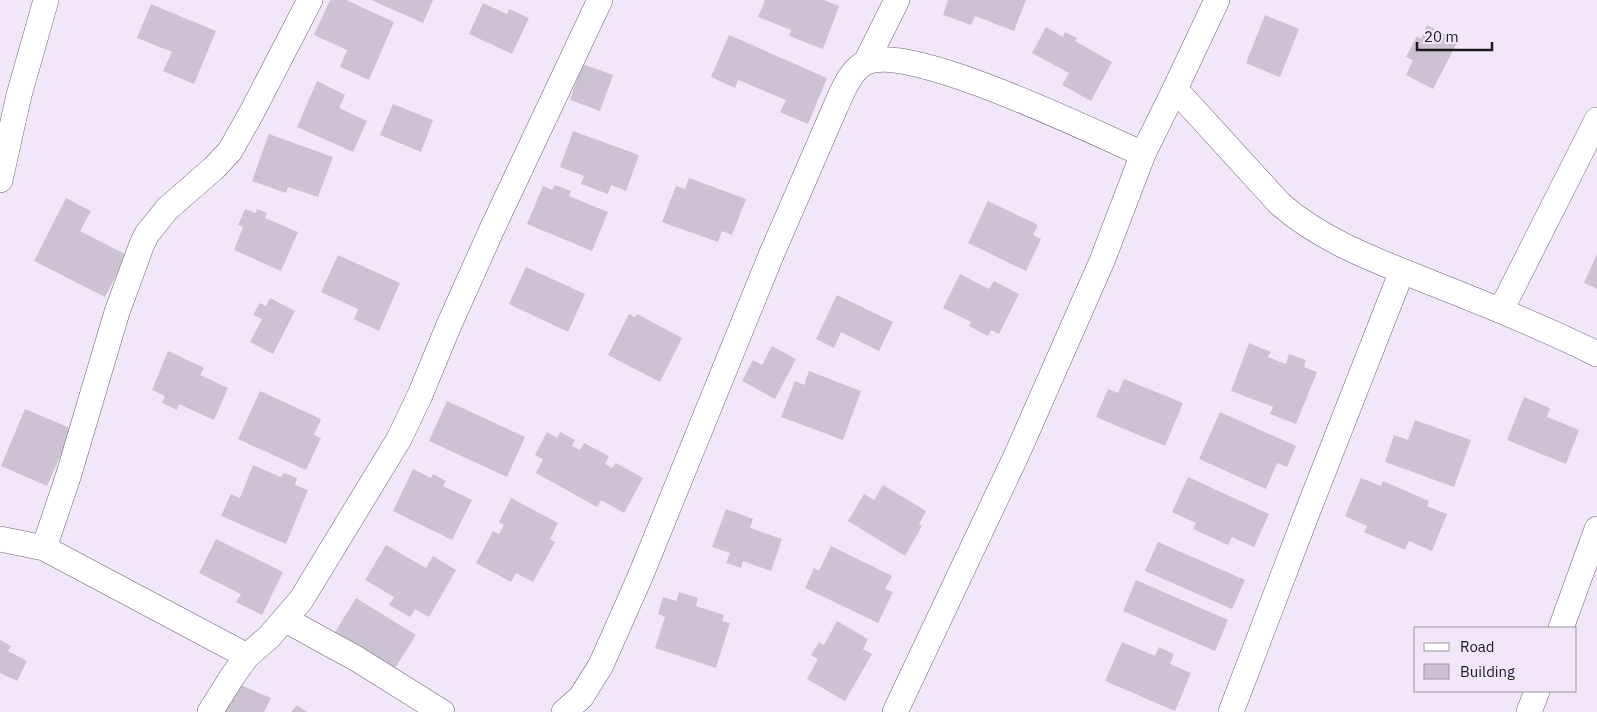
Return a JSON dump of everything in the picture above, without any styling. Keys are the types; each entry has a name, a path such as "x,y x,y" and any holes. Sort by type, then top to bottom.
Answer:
{"street":[{"path":"0,180 10,90 46,0"},
{"path":"44,548 68,477 117,312 142,244 147,234 167,209 219,164 230,151 310,0"},
{"path":"210,712 247,656 269,638 301,600 360,505 406,425 492,228 600,0"},
{"path":"866,62 897,0"},
{"path":"895,712 1017,454 1102,261 1143,154 1176,89 1217,0"},
{"path":"564,712 581,697 601,665 644,568 772,254 835,108 846,85 858,68 866,62 875,60 899,61 961,77 1062,118 1143,154"},
{"path":"1176,89 1280,204 1298,220 1326,236 1402,271 1501,310 1597,354"},
{"path":"1501,310 1597,120"},
{"path":"1232,712 1307,513 1402,271"},
{"path":"1561,627 1597,529"},
{"path":"0,539 44,548 247,656"},
{"path":"286,620 357,659 442,712"},
{"path":"1529,712 1537,692"}],"building":[{"path":"330,0 346,0 394,22 369,80 340,67 347,50 314,35"},
{"path":"371,0 433,0 423,23"},
{"path":"765,0 824,0 839,6 823,49 789,36 791,30 758,17"},
{"path":"948,0 1026,0 1014,31 975,16 971,25 943,15"},
{"path":"483,3 507,14 509,9 529,18 512,54 469,34"},
{"path":"151,4 216,31 194,84 163,71 172,52 137,38"},
{"path":"1265,15 1299,29 1280,77 1246,63"},
{"path":"1427,25 1458,41 1433,89 1406,75 1413,60 1406,57 1417,36 1421,39"},
{"path":"1046,27 1063,37 1065,32 1077,38 1075,41 1112,62 1091,101 1062,85 1069,73 1032,53"},
{"path":"729,35 827,78 808,124 780,112 786,100 738,80 735,88 711,77"},
{"path":"582,64 613,75 600,111 570,100"},
{"path":"317,81 345,95 339,108 367,121 353,152 297,127"},
{"path":"393,104 433,120 421,152 380,135"},
{"path":"573,131 639,155 626,191 611,185 608,194 581,184 584,176 560,167"},
{"path":"269,134 333,157 318,197 288,187 286,193 252,181"},
{"path":"689,178 746,199 732,235 722,231 718,242 662,222 676,186 685,189"},
{"path":"555,185 571,191 569,196 608,212 592,251 527,224 543,186 552,190"},
{"path":"66,198 91,211 80,231 127,255 105,297 34,261"},
{"path":"988,201 1038,225 1033,235 1041,239 1026,271 968,243"},
{"path":"245,209 256,213 257,209 267,213 265,218 298,232 281,271 234,250 243,227 238,225"},
{"path":"1597,254 1597,289 1584,283"},
{"path":"338,255 400,283 379,331 354,319 358,309 321,292"},
{"path":"526,267 585,294 568,332 509,304"},
{"path":"960,274 989,289 994,281 1019,294 999,334 991,330 988,336 969,326 971,322 943,308"},
{"path":"837,295 893,322 879,351 841,332 834,348 816,339"},
{"path":"270,298 295,311 273,354 250,342 262,319 253,315 260,303 266,306"},
{"path":"629,314 635,317 637,314 682,338 660,382 608,355"},
{"path":"1249,343 1271,352 1268,357 1286,364 1289,354 1306,360 1304,367 1317,372 1296,424 1270,414 1273,407 1231,391"},
{"path":"772,346 796,359 775,399 742,381 753,360 762,365"},
{"path":"168,351 204,368 200,375 228,388 214,420 179,404 177,410 162,403 165,396 152,390"},
{"path":"809,371 861,391 843,440 781,417 795,381 804,385"},
{"path":"1124,379 1183,403 1165,446 1096,417 1108,389 1118,393"},
{"path":"260,391 321,419 314,435 321,438 306,470 238,439"},
{"path":"1524,397 1550,408 1547,417 1579,430 1566,464 1507,440"},
{"path":"447,401 525,437 507,477 429,441"},
{"path":"25,409 72,429 47,486 1,466"},
{"path":"1220,412 1296,446 1287,467 1277,463 1266,489 1199,459"},
{"path":"1415,420 1471,440 1454,487 1385,462 1394,435 1408,440"},
{"path":"547,432 557,438 560,432 575,440 572,446 580,450 584,443 609,456 605,464 612,468 616,463 643,478 624,513 601,500 597,507 536,473 543,459 535,455"},
{"path":"253,465 281,477 284,473 297,478 295,485 308,490 286,544 221,516 231,494 240,498"},
{"path":"413,469 431,478 433,474 446,481 443,486 472,500 452,540 393,511"},
{"path":"1188,477 1269,514 1254,547 1232,537 1228,545 1193,529 1196,523 1172,512"},
{"path":"1361,478 1381,486 1383,481 1429,501 1427,506 1447,514 1432,551 1409,541 1405,550 1364,532 1367,526 1345,516"},
{"path":"883,485 926,511 919,524 922,526 905,556 848,521 864,494 874,500"},
{"path":"511,498 558,523 550,539 555,542 533,582 516,573 511,582 476,563 493,531 499,534 504,525 499,522"},
{"path":"726,509 753,519 750,528 782,539 771,571 743,561 741,568 726,563 730,553 712,547"},
{"path":"216,539 283,572 262,615 236,602 241,594 199,573"},
{"path":"1158,542 1245,580 1232,609 1145,571"},
{"path":"386,545 426,568 433,556 456,570 429,617 415,609 410,617 389,605 394,597 365,580"},
{"path":"831,546 892,576 885,589 893,592 878,623 805,588 814,568 819,571"},
{"path":"1136,580 1228,620 1215,651 1123,611"},
{"path":"679,592 698,598 696,606 724,615 722,621 730,623 716,668 655,648 665,617 658,614 663,597 676,601"},
{"path":"356,598 416,635 395,668 357,644 354,651 332,637"},
{"path":"837,621 868,639 863,649 872,654 845,701 807,679 818,659 811,655 819,642 824,645"},
{"path":"0,640 11,646 8,651 27,661 17,681 0,673"},
{"path":"1122,642 1155,656 1159,647 1174,654 1170,664 1191,673 1175,711 1105,681"},
{"path":"236,683 271,698 264,712 215,712"},
{"path":"297,705 307,712 291,712"}]}
